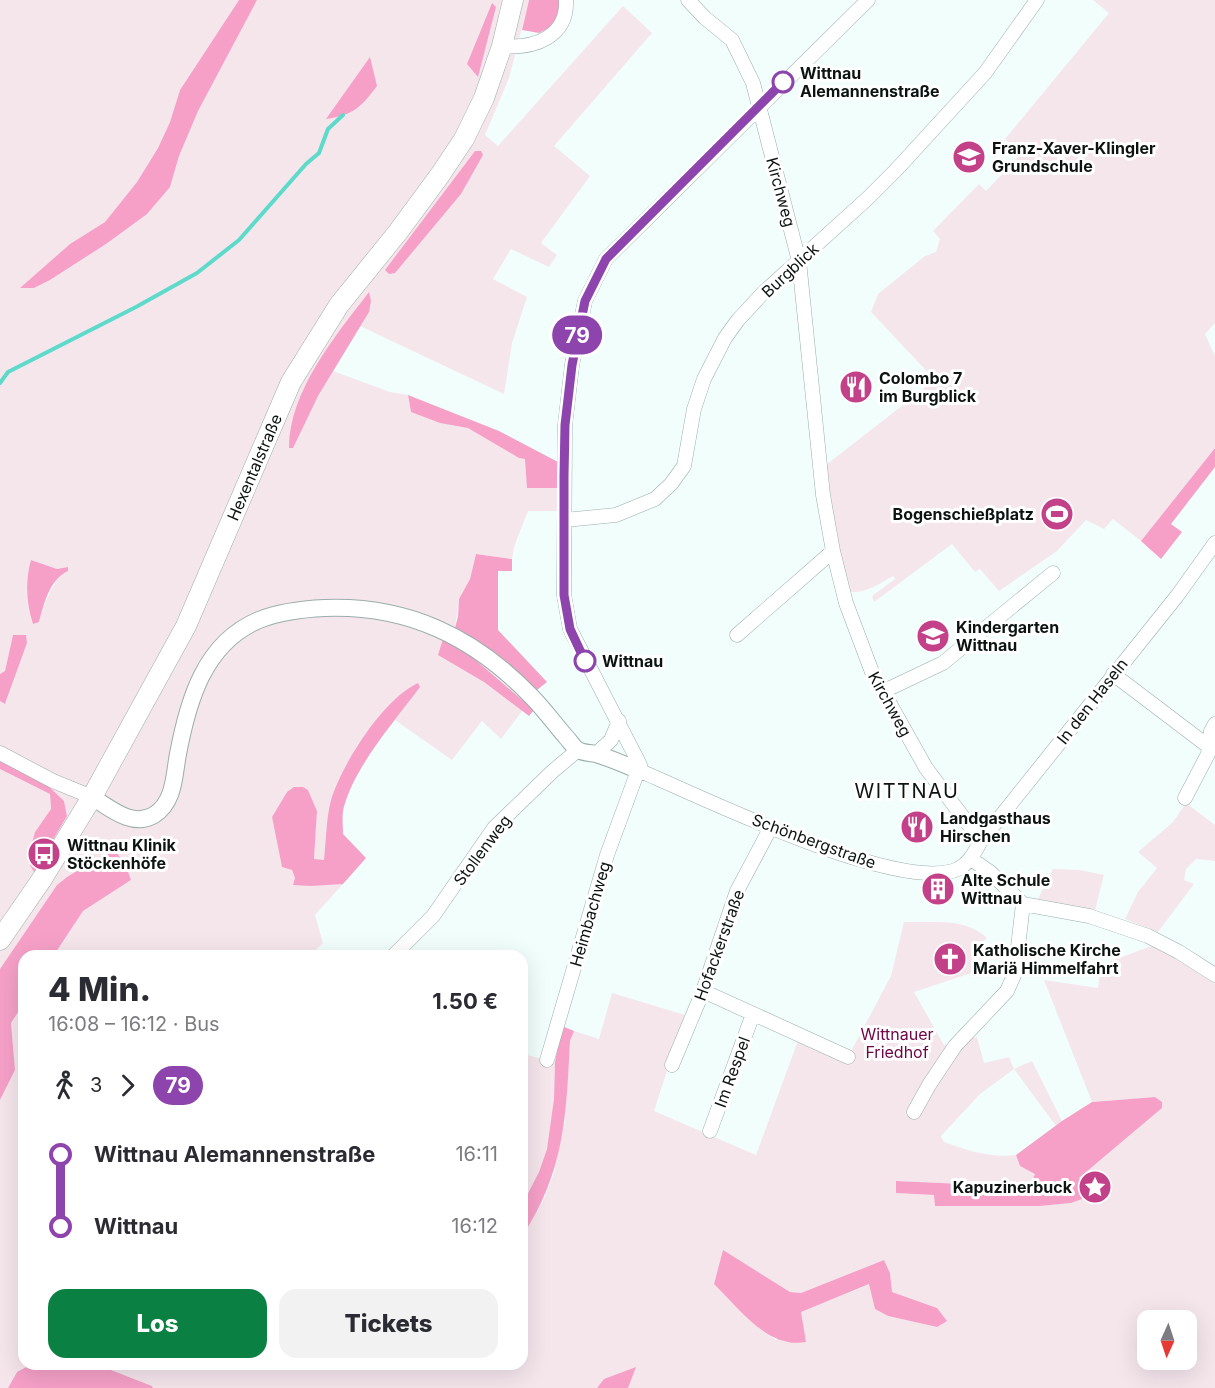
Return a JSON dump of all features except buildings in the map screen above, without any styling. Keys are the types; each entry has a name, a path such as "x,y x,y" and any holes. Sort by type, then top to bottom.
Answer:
{"main road":[{"name":"Hexentalstraße","path":"0,940 42,879 92,796 186,626 291,382 339,305 426,194 464,139 484,98 502,46 513,0"}],"street":[{"path":"502,46 530,45 544,40 559,29 566,10 566,0"},
{"name":"Kirchweg","path":"688,0 705,18 732,40 753,83 799,261 824,495 833,551 846,603 864,655 926,768 981,841"},
{"path":"0,753 53,781 92,796 129,818 154,815 167,801 174,784 178,754 193,696 205,666 213,654 234,636 269,616 296,611 353,607 415,618 463,640 499,665 532,697 578,750 596,754 639,770 640,765 619,721 570,629 564,595 565,425 572,365 585,301 606,259 868,0"},
{"name":"Burgblick","path":"565,520 616,515 655,499 671,484 684,466 694,409 704,379 721,345 745,313 896,170 985,73 1037,0"},
{"name":"In den Haseln","path":"971,859 981,841 1177,596 1215,543"},
{"path":"736,635 833,551"},
{"path":"884,692 943,663 1053,573"},
{"path":"1113,674 1208,746"},
{"path":"596,754 611,740 619,721"},
{"path":"1185,798 1208,754 1211,732 1215,724"},
{"name":"Stollenweg","path":"399,950 433,916 494,828 578,750"},
{"name":"Schönbergstraße","path":"639,770 771,827 881,866 912,872 944,873 959,868 971,859"},
{"name":"Heimbachweg","path":"547,1060 607,855 639,770"},
{"name":"Hofackerstraße","path":"672,1065 703,991 737,891 771,827"},
{"path":"971,859 990,872 1023,904 1089,915 1148,936 1215,975"},
{"path":"914,1112 929,1084 955,1046 1008,991 1015,973 1023,904"},
{"name":"Im Respel","path":"703,991 848,1057"},
{"name":"Im Respel","path":"710,1131 753,1014"}],"green space":[{"path":"0,0 239,0 180,90 170,122 158,148 137,182 105,222 70,244 21,288 34,288 50,280 106,244 170,187 179,156 198,110 257,0 529,0 509,78 485,135 498,146 623,6 652,33 554,146 590,176 541,243 557,255 549,267 511,249 493,279 527,297 512,343 504,394 360,326 369,312 369,292 330,344 304,389 292,421 318,396 333,371 390,392 408,395 411,412 467,427 519,458 525,459 558,488 559,511 528,511 516,540 512,559 476,554 470,579 459,599 455,628 487,647 537,690 525,701 471,656 484,682 522,711 501,739 482,721 452,760 395,720 420,687 358,744 341,776 332,800 326,829 324,861 314,859 317,811 308,790 287,792 272,817 282,866 292,870 295,878 343,884 315,915 323,943 315,950 57,950 83,911 131,880 114,848 57,885 0,969 0,769 50,793 51,809 35,832 33,871 67,815 64,801 0,758 0,701 6,703 27,643 26,635 13,635 5,671 0,674","holes":["475,151 461,194 395,272 389,274 386,270","31,560 57,569 68,567 50,593 39,622 33,624 28,609 27,592"]},
{"path":"1093,0 1215,0 1215,323 1205,334 1215,356 1215,448 1141,541 1113,519 1104,529 1086,520 1057,551 999,591 980,569 975,572 952,544 874,602 872,596 895,579 893,576 867,589 850,592 836,539 826,465 935,380 871,312 878,294 925,256 936,252 940,239 933,231 979,184 986,191 1021,154 1005,139 1109,13"},
{"path":"1186,803 1215,825 1215,861 1196,859 1186,869 1184,880 1194,884 1158,932 1125,919 1138,892 1157,868 1138,852 1173,822"},
{"path":"1053,869 1080,870 1104,875 1095,910 1038,899"},
{"name":"Wittnauer Friedhof","path":"904,922 948,922 978,931 987,938 980,945 974,946 974,951 978,951 983,969 914,992 944,1045 977,1037 984,1063 1009,1057 1014,1069 980,1094 941,1136 944,1142 971,1151 997,1156 1016,1155 1020,1166 1036,1174 1030,1187 897,1181 897,1193 934,1195 936,1206 1040,1206 1071,1203 1095,1194 1079,1178 1162,1108 1155,1097 1092,1102 1044,980 1098,988 1100,972 1111,961 1154,945 1215,984 1215,1388 628,1388 635,1368 605,1379 597,1388 153,1388 111,1370 528,1370 528,1227 544,1199 554,1173 565,1121 570,1041 574,1031 599,1039 612,993 685,1015 654,1111 756,1155 799,1038 847,1059 891,976","holes":["723,1251 790,1292 801,1293 884,1260 890,1273 892,1292 937,1308 937,1327 888,1316 875,1309 870,1284 800,1312 776,1340 762,1330 714,1284"]},
{"path":"18,1012 18,1370 21,1370 17,1372 8,1388 0,1388 0,1100 15,1070 11,1023"},
{"path":"528,1055 555,1062 548,1146 528,1194"},
{"path":"1032,1061 1062,1121 1056,1126 1014,1069"}],"shaded area":[{"path":"239,0 257,0 198,111 179,156 170,187 147,214 106,244 50,280 34,288 20,288 70,244 105,222 137,182 158,148 170,122 180,90"},
{"path":"529,0 559,0 559,12 555,21 539,33 522,30"},
{"path":"492,3 496,7 478,77 467,64"},
{"path":"370,57 377,86 356,109 344,115 326,119"},
{"path":"475,151 481,151 483,155 461,194 395,273 389,274 385,270"},
{"path":"369,292 371,301 369,312 318,396 293,448 289,448 291,427 306,385 329,345"},
{"path":"408,395 499,431 558,462 558,488 527,488 525,459 519,458 468,428 440,423 411,412"},
{"path":"1215,448 1215,467 1171,524 1182,532 1161,559 1141,541"},
{"path":"476,554 512,559 512,571 498,571 498,630 547,682 537,690 487,647 455,628 459,599 470,579"},
{"path":"31,560 57,569 68,567 68,571 52,586 45,600 39,622 33,624 27,592"},
{"path":"13,635 26,635 27,643 5,704 0,701 0,674 5,671"},
{"path":"443,639 471,656 534,710 529,716 484,682 438,655"},
{"path":"418,683 420,687 387,730 355,779 343,811 343,834 366,858 343,884 293,885 295,878 292,870 282,867 272,817 287,792 294,787 303,787 308,790 317,811 314,859 324,860 331,800 344,769 378,718 391,703"},
{"path":"0,758 41,779 64,801 67,816 34,872 30,865 31,847 35,832 51,809 50,794 0,769"},
{"path":"114,848 131,880 83,911 57,950 18,950 18,1012 11,1023 15,1070 0,1100 0,969 57,885"},
{"path":"562,1026 574,1031 570,1041 561,1143 547,1189 528,1226 528,1193 547,1149 554,1099 555,1062"},
{"path":"1155,1097 1162,1102 1162,1108 1079,1178 1096,1194 1071,1203 1040,1206 935,1206 934,1195 896,1193 896,1181 1030,1187 1035,1174 1020,1166 1016,1155 1062,1121 1092,1102"},
{"path":"723,1250 790,1292 801,1293 884,1260 890,1273 892,1292 937,1308 947,1321 937,1327 888,1316 875,1309 869,1284 801,1312 806,1342 792,1343 779,1339 755,1325 714,1284"},
{"path":"636,1367 628,1388 597,1388 604,1379"},
{"path":"21,1370 111,1370 153,1388 8,1388 17,1372"}],"waterway":[{"path":"0,383 8,372 136,307 197,273 239,240 306,164 319,153 328,129 343,115"}],"bus line":[{"name":"79","path":"585,661 570,629 564,595 564,476 565,425 572,365 585,301 606,259 783,82"}],"place":[{"name":"Wittnau Alemannenstraße","path":"783,82"},
{"name":"Franz-Xaver-Klingler Grundschule","path":"969,157"},
{"name":"Colombo 7 im Burgblick","path":"856,387"},
{"name":"Bogenschießplatz","path":"1057,514"},
{"name":"Kindergarten Wittnau","path":"933,636"},
{"name":"Wittnau","path":"585,661"},
{"name":"Landgasthaus Hirschen","path":"917,827"},
{"name":"Wittnau Klinik Stöckenhöfe","path":"44,854"},
{"name":"Alte Schule Wittnau","path":"938,889"},
{"name":"Katholische Kirche Mariä Himmelfahrt","path":"950,959"},
{"name":"Kapuzinerbuck","path":"1095,1187"}],"district":[{"name":"WITTNAU","path":"907,791"}]}
